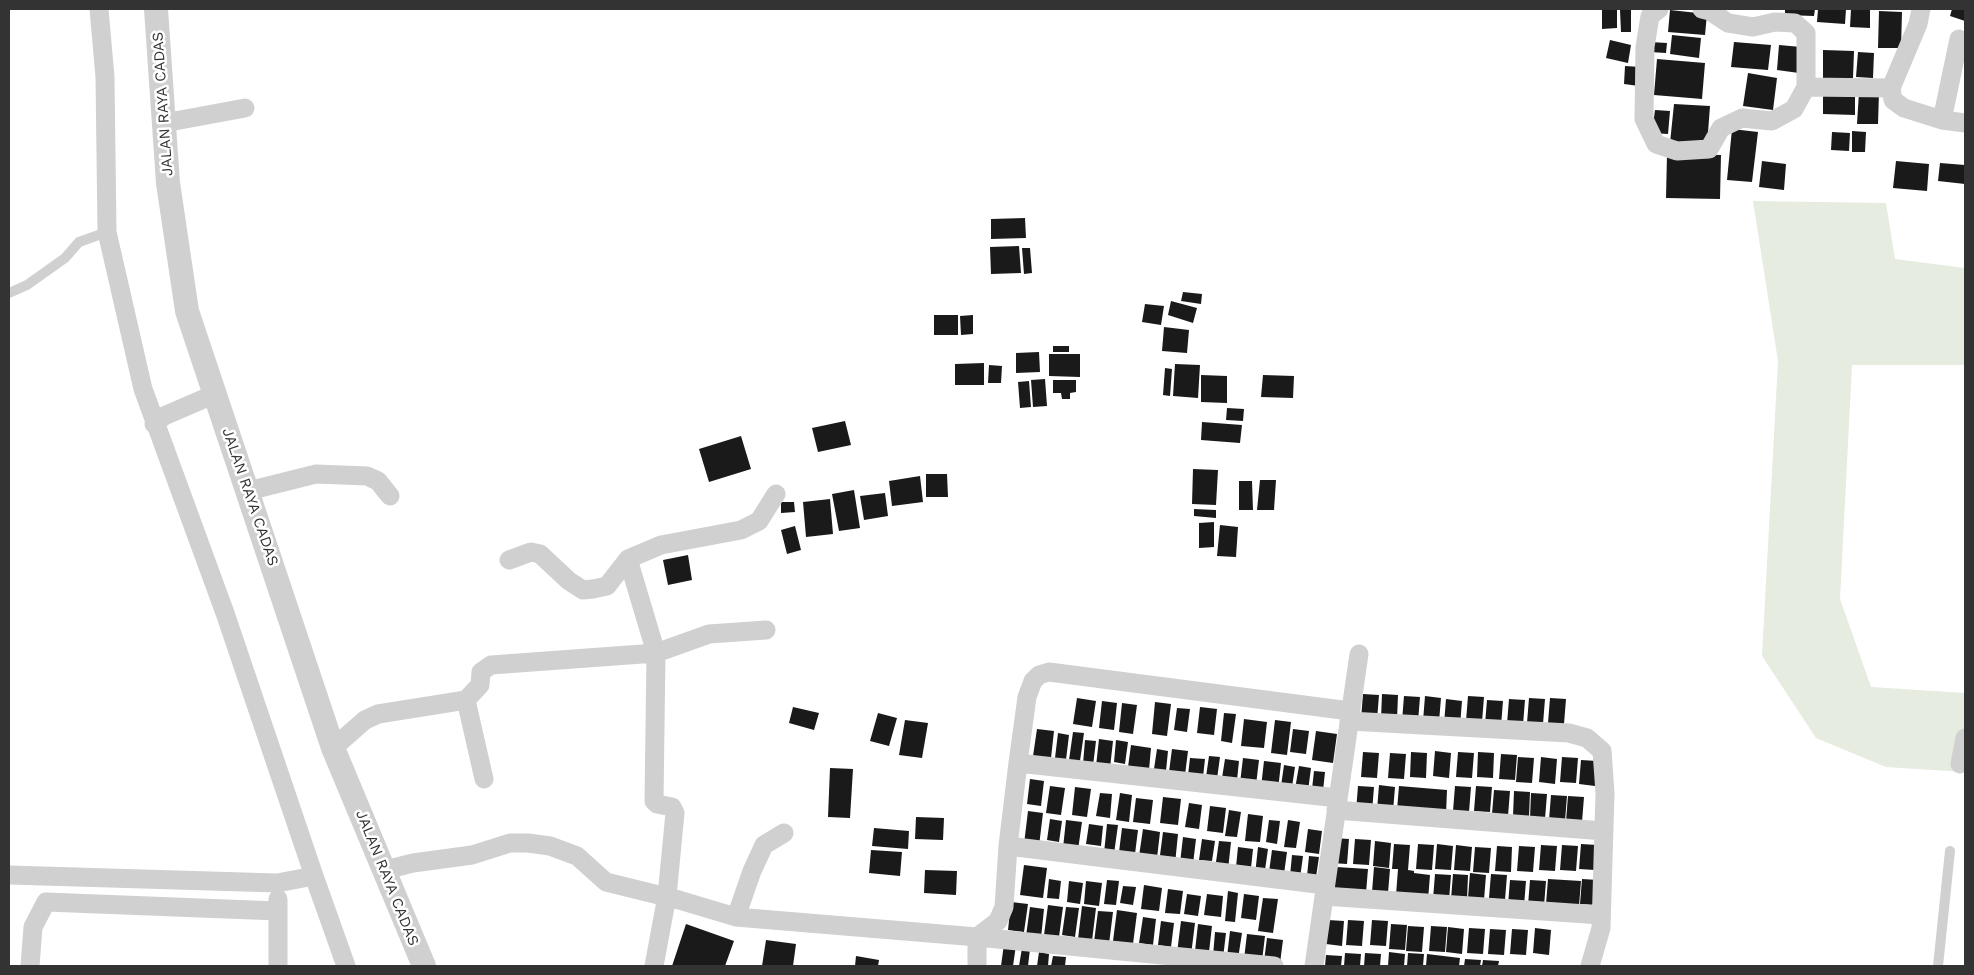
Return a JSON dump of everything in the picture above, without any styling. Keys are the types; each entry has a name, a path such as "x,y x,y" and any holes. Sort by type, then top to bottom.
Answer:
{"street":[{"path":"99,9 105,77 107,232 143,388 159,420 346,966"},
{"name":"JALAN RAYA CADAS","path":"156,9 168,183 187,311 211,396 248,491 333,748 424,966"},
{"path":"1659,9 1650,16 1645,47 1644,119 1656,144 1676,151 1709,149 1721,128 1742,118 1772,121 1794,109 1806,87 1806,33 1795,23 1775,22 1752,28 1728,23 1710,11 1702,9"},
{"path":"1921,9 1918,24 1891,88 1893,100 1904,108 1942,120 1965,123"},
{"path":"1942,120 1959,39"},
{"path":"1806,87 1891,88"},
{"path":"164,122 245,108"},
{"path":"159,420 211,396"},
{"path":"248,491 316,474 366,476 378,480 390,496"},
{"path":"509,560 531,552 540,554 569,581 583,590 607,586 628,559 661,545 741,530 758,521 776,494"},
{"path":"628,559 656,653 653,796 657,804 672,807 675,813 667,896 654,966"},
{"path":"333,748 365,720 378,714 466,700 476,692 480,685 481,672 491,665 656,653 708,634 766,630"},
{"path":"1314,966 1359,654"},
{"path":"977,937 994,926 1004,907 1008,846 1028,698 1033,681 1049,672 1350,716 1570,733 1587,738 1602,751 1605,793 1601,928 1590,966"},
{"path":"466,700 484,779"},
{"path":"1960,764 1965,738"},
{"path":"1018,762 1337,804 1604,831"},
{"path":"736,917 752,871 764,845 784,834"},
{"path":"385,870 413,863 472,855 510,843 528,843 550,846 577,856 606,882 667,896 736,917 977,937 1274,966"},
{"path":"1008,846 1325,891 1601,915"},
{"path":"9,875 277,882 314,876"},
{"path":"277,882 278,966"},
{"path":"30,966 33,927 46,902 278,911"},
{"path":"977,937 977,966"}],"lane":[{"path":"9,293 27,285 65,258 79,242 107,232"},
{"path":"1938,966 1950,851"}],"shaded area":[{"path":"1753,201 1886,203 1895,259 1965,268 1965,365 1852,365 1840,599 1871,687 1965,693 1965,772 1886,767 1816,738 1762,656 1778,361"}],"building":[{"path":"1602,9 1617,9 1617,28 1602,29"},
{"path":"1785,9 1815,9 1814,16 1785,15"},
{"path":"1818,9 1846,9 1845,24 1817,22"},
{"path":"1851,9 1870,9 1870,28 1850,27"},
{"path":"1952,9 1965,9 1965,21 1950,16"},
{"path":"1620,10 1631,10 1631,32 1621,32"},
{"path":"1670,10 1707,14 1705,35 1668,32"},
{"path":"1879,11 1902,12 1901,48 1878,48"},
{"path":"1672,35 1701,38 1699,58 1670,54"},
{"path":"1610,40 1631,45 1628,63 1606,58"},
{"path":"1650,42 1667,43 1666,53 1650,52"},
{"path":"1734,42 1771,45 1768,70 1731,67"},
{"path":"1779,45 1801,47 1799,73 1777,70"},
{"path":"1823,50 1854,51 1853,78 1823,78"},
{"path":"1858,52 1874,53 1873,78 1856,77"},
{"path":"1657,59 1705,63 1702,99 1654,95"},
{"path":"1625,66 1641,67 1639,86 1624,84"},
{"path":"1748,73 1777,78 1773,110 1743,106"},
{"path":"1823,91 1855,91 1855,115 1823,114"},
{"path":"1859,92 1879,92 1878,124 1857,124"},
{"path":"1674,104 1710,106 1707,146 1670,143"},
{"path":"1655,110 1670,111 1668,134 1652,133"},
{"path":"1732,129 1758,132 1752,182 1727,180"},
{"path":"1852,131 1866,132 1865,152 1852,152"},
{"path":"1832,132 1850,133 1849,151 1831,150"},
{"path":"1667,154 1721,155 1720,199 1666,198"},
{"path":"1762,161 1786,164 1784,190 1759,187"},
{"path":"1896,161 1929,164 1927,191 1893,188"},
{"path":"1940,163 1965,165 1965,184 1938,181"},
{"path":"1025,218 1026,238 991,239 991,219"},
{"path":"1019,246 1021,273 991,274 990,247"},
{"path":"1022,248 1030,248 1032,273 1024,274"},
{"path":"1183,292 1202,294 1201,304 1181,301"},
{"path":"1171,301 1197,308 1193,323 1168,315"},
{"path":"1145,304 1164,306 1161,325 1142,322"},
{"path":"934,315 958,315 958,335 934,335"},
{"path":"973,315 973,334 961,335 960,316"},
{"path":"1164,327 1189,330 1187,353 1162,351"},
{"path":"1053,346 1069,346 1069,352 1053,352"},
{"path":"1039,352 1040,372 1016,373 1016,353"},
{"path":"1049,354 1080,354 1080,377 1049,376"},
{"path":"984,363 984,385 955,385 955,364"},
{"path":"1175,364 1200,365 1198,398 1173,396"},
{"path":"989,365 1002,366 1001,383 988,383"},
{"path":"1165,368 1172,369 1170,396 1163,395"},
{"path":"1201,375 1227,376 1227,403 1201,402"},
{"path":"1263,375 1294,376 1293,398 1261,397"},
{"path":"1045,379 1047,406 1033,407 1031,380"},
{"path":"1053,380 1076,380 1076,392 1070,393 1070,399 1062,399 1061,393 1053,393"},
{"path":"1029,381 1031,407 1020,408 1018,382"},
{"path":"1227,408 1244,409 1243,421 1226,420"},
{"path":"845,421 851,445 818,452 812,428"},
{"path":"1202,422 1242,425 1240,443 1201,440"},
{"path":"741,436 751,469 709,482 699,449"},
{"path":"1193,469 1218,470 1216,505 1192,504"},
{"path":"926,474 947,474 948,497 926,497"},
{"path":"920,476 923,502 892,506 889,481"},
{"path":"1260,480 1276,480 1274,510 1257,510"},
{"path":"1239,481 1252,481 1253,510 1239,510"},
{"path":"854,490 860,528 839,531 832,494"},
{"path":"885,493 888,516 864,520 860,496"},
{"path":"830,499 833,534 806,537 803,502"},
{"path":"781,502 794,502 795,512 781,513"},
{"path":"1194,509 1216,510 1216,518 1194,516"},
{"path":"1214,522 1214,547 1199,548 1199,523"},
{"path":"1220,525 1238,527 1236,557 1217,556"},
{"path":"795,526 801,550 787,554 781,530"},
{"path":"688,555 692,580 668,585 663,560"},
{"path":"1363,694 1379,695 1377,720 1361,719"},
{"path":"1382,694 1398,695 1397,720 1381,719"},
{"path":"1404,696 1420,697 1418,722 1402,721"},
{"path":"1425,696 1441,698 1439,722 1423,721"},
{"path":"1468,696 1484,697 1482,722 1466,721"},
{"path":"1077,698 1096,701 1092,727 1073,724"},
{"path":"1529,698 1545,699 1543,724 1527,723"},
{"path":"1550,698 1566,699 1564,724 1548,723"},
{"path":"1446,699 1462,701 1460,726 1444,724"},
{"path":"1509,699 1525,700 1523,725 1507,724"},
{"path":"1487,700 1503,701 1501,726 1485,724"},
{"path":"1102,701 1117,703 1114,730 1099,728"},
{"path":"1155,702 1171,704 1167,736 1152,734"},
{"path":"1122,703 1137,705 1133,734 1119,732"},
{"path":"793,707 819,713 814,730 789,723"},
{"path":"1200,707 1217,709 1214,735 1197,733"},
{"path":"1177,708 1190,709 1187,732 1174,730"},
{"path":"878,713 897,718 889,746 870,741"},
{"path":"1224,713 1236,714 1232,743 1221,741"},
{"path":"1244,719 1267,722 1264,748 1241,746"},
{"path":"905,720 928,723 922,758 899,755"},
{"path":"1275,720 1291,722 1287,755 1271,753"},
{"path":"1037,729 1054,731 1051,758 1033,756"},
{"path":"1293,729 1309,731 1306,754 1290,752"},
{"path":"1316,731 1337,734 1333,763 1312,760"},
{"path":"1073,732 1084,733 1080,761 1069,760"},
{"path":"1058,733 1069,735 1066,760 1055,758"},
{"path":"1099,739 1113,741 1110,768 1096,766"},
{"path":"1085,740 1096,741 1093,766 1083,764"},
{"path":"1116,740 1128,742 1125,764 1114,762"},
{"path":"1131,745 1151,748 1149,770 1128,767"},
{"path":"1157,749 1168,751 1166,771 1154,769"},
{"path":"1172,749 1188,751 1185,775 1169,772"},
{"path":"1435,751 1451,753 1449,778 1433,776"},
{"path":"1363,752 1379,753 1377,778 1361,777"},
{"path":"1411,752 1427,753 1426,778 1410,777"},
{"path":"1458,752 1474,753 1472,778 1456,777"},
{"path":"1478,752 1494,753 1493,778 1477,777"},
{"path":"1390,753 1406,754 1404,779 1388,778"},
{"path":"1501,754 1517,755 1515,780 1499,779"},
{"path":"1209,756 1220,757 1217,779 1206,777"},
{"path":"1518,757 1534,758 1532,783 1516,782"},
{"path":"1541,757 1557,759 1555,784 1539,782"},
{"path":"1562,757 1578,758 1576,783 1560,782"},
{"path":"1190,758 1205,759 1203,777 1188,775"},
{"path":"1243,758 1259,760 1256,785 1240,783"},
{"path":"1225,759 1239,761 1237,780 1222,778"},
{"path":"1581,760 1597,761 1595,786 1579,784"},
{"path":"1264,761 1281,763 1278,790 1261,787"},
{"path":"1284,765 1295,767 1292,787 1281,786"},
{"path":"1299,766 1311,768 1308,791 1295,789"},
{"path":"830,768 853,769 850,818 828,817"},
{"path":"1314,771 1325,772 1323,791 1312,789"},
{"path":"1030,779 1044,781 1041,806 1027,804"},
{"path":"1379,785 1395,787 1393,811 1377,810"},
{"path":"1050,786 1065,788 1061,815 1046,813"},
{"path":"1358,786 1374,787 1372,812 1356,811"},
{"path":"1399,786 1447,790 1446,815 1397,810"},
{"path":"1455,786 1471,787 1469,812 1453,811"},
{"path":"1476,786 1492,787 1490,812 1474,811"},
{"path":"1075,787 1091,789 1087,817 1072,815"},
{"path":"1494,790 1510,791 1508,816 1492,814"},
{"path":"1514,791 1530,792 1529,817 1513,816"},
{"path":"1100,793 1112,794 1110,818 1096,816"},
{"path":"1120,793 1132,795 1129,822 1116,820"},
{"path":"1531,793 1547,794 1545,819 1530,818"},
{"path":"1551,795 1567,796 1565,821 1549,820"},
{"path":"1568,796 1584,797 1582,822 1566,821"},
{"path":"1163,797 1181,799 1178,825 1160,823"},
{"path":"1136,798 1153,800 1150,824 1133,822"},
{"path":"1189,803 1202,805 1199,829 1185,827"},
{"path":"1210,806 1226,808 1223,833 1207,831"},
{"path":"1229,810 1241,812 1237,837 1225,836"},
{"path":"1028,811 1043,813 1039,846 1024,844"},
{"path":"1248,814 1263,816 1260,842 1245,841"},
{"path":"916,817 944,818 943,840 915,839"},
{"path":"1050,819 1062,821 1059,842 1047,840"},
{"path":"1066,820 1082,822 1078,850 1063,848"},
{"path":"1269,820 1280,821 1277,844 1266,842"},
{"path":"1288,820 1300,822 1296,848 1284,847"},
{"path":"1089,824 1103,826 1101,846 1086,844"},
{"path":"1107,824 1118,825 1114,854 1104,853"},
{"path":"874,828 909,831 908,849 872,846"},
{"path":"1122,828 1138,830 1135,854 1119,852"},
{"path":"1143,829 1160,832 1157,858 1139,856"},
{"path":"1308,829 1322,831 1319,854 1305,852"},
{"path":"1163,832 1178,834 1175,864 1159,863"},
{"path":"1183,837 1196,839 1193,864 1180,863"},
{"path":"1333,838 1349,839 1347,864 1331,863"},
{"path":"1202,839 1215,841 1212,861 1199,860"},
{"path":"1355,839 1371,840 1369,865 1353,864"},
{"path":"1219,841 1231,842 1228,870 1215,869"},
{"path":"1375,841 1391,843 1389,868 1373,866"},
{"path":"1394,844 1410,845 1408,870 1414,871 1414,873 1430,875 1428,900 1396,895 1398,869 1392,869"},
{"path":"1418,844 1434,845 1432,870 1416,869"},
{"path":"1437,844 1453,846 1451,870 1435,869"},
{"path":"1581,844 1597,845 1595,870 1579,869"},
{"path":"1456,845 1472,847 1470,871 1454,870"},
{"path":"1541,845 1557,846 1555,871 1539,870"},
{"path":"1562,845 1578,846 1576,871 1560,870"},
{"path":"1497,846 1512,847 1511,872 1495,871"},
{"path":"1519,846 1535,847 1533,872 1517,871"},
{"path":"1238,847 1253,849 1251,868 1236,867"},
{"path":"1258,847 1268,849 1264,877 1255,875"},
{"path":"1475,847 1491,848 1489,873 1473,872"},
{"path":"871,850 902,852 900,876 869,873"},
{"path":"1272,850 1287,852 1284,874 1269,872"},
{"path":"1292,855 1303,856 1300,878 1290,876"},
{"path":"1309,856 1319,857 1316,877 1307,876"},
{"path":"1024,865 1047,868 1043,898 1020,895"},
{"path":"1336,867 1368,869 1366,893 1334,892"},
{"path":"1374,867 1390,869 1388,893 1372,892"},
{"path":"925,870 957,871 956,895 924,893"},
{"path":"1470,873 1486,875 1484,900 1468,898"},
{"path":"1435,874 1451,875 1449,900 1433,899"},
{"path":"1453,874 1468,875 1467,900 1451,899"},
{"path":"1491,874 1507,875 1505,900 1489,898"},
{"path":"1049,879 1061,881 1059,899 1047,898"},
{"path":"1548,879 1581,881 1579,906 1546,904"},
{"path":"1582,879 1598,880 1596,905 1580,904"},
{"path":"1107,880 1119,881 1116,905 1104,904"},
{"path":"1510,880 1526,881 1524,906 1508,905"},
{"path":"1530,880 1546,881 1544,906 1528,905"},
{"path":"1069,881 1083,883 1080,904 1067,902"},
{"path":"1086,881 1102,883 1099,906 1084,904"},
{"path":"1144,885 1162,888 1159,911 1141,909"},
{"path":"1123,886 1136,887 1133,905 1120,903"},
{"path":"1168,889 1183,891 1180,914 1165,913"},
{"path":"1228,891 1238,893 1235,922 1225,921"},
{"path":"1187,894 1201,896 1198,916 1184,914"},
{"path":"1207,894 1223,896 1221,917 1204,915"},
{"path":"1244,894 1259,896 1256,920 1241,918"},
{"path":"1263,898 1278,899 1273,933 1258,931"},
{"path":"1011,902 1028,904 1024,932 1008,930"},
{"path":"1048,905 1063,907 1059,937 1044,935"},
{"path":"1082,906 1096,908 1092,941 1078,939"},
{"path":"1030,907 1044,909 1041,938 1026,936"},
{"path":"1066,907 1079,908 1075,937 1062,935"},
{"path":"1117,910 1137,913 1133,944 1113,941"},
{"path":"1098,911 1113,912 1109,944 1094,942"},
{"path":"1143,917 1156,919 1153,945 1139,943"},
{"path":"1328,920 1344,921 1342,946 1326,944"},
{"path":"1348,920 1364,921 1362,946 1346,945"},
{"path":"1372,920 1388,921 1386,946 1370,945"},
{"path":"1161,921 1174,923 1171,947 1158,945"},
{"path":"1181,921 1195,923 1191,955 1177,953"},
{"path":"686,924 734,941 725,966 672,966"},
{"path":"1198,924 1212,926 1209,952 1195,951"},
{"path":"1391,924 1407,925 1405,950 1389,949"},
{"path":"1408,926 1424,927 1422,952 1406,951"},
{"path":"1431,926 1447,927 1445,952 1429,951"},
{"path":"1448,927 1464,929 1462,954 1446,952"},
{"path":"1469,928 1485,929 1483,954 1467,953"},
{"path":"1535,928 1551,930 1549,955 1533,953"},
{"path":"1490,929 1506,930 1504,955 1488,954"},
{"path":"1512,929 1528,930 1526,955 1510,954"},
{"path":"1230,931 1242,933 1238,959 1227,957"},
{"path":"1215,932 1226,933 1223,958 1213,956"},
{"path":"1247,934 1265,936 1262,961 1244,959"},
{"path":"1267,938 1283,940 1280,963 1264,961"},
{"path":"766,940 796,944 793,966 762,966"},
{"path":"1004,944 1016,945 1013,966 1001,966"},
{"path":"1022,948 1030,949 1028,966 1019,966"},
{"path":"1039,952 1049,954 1048,966 1037,966"},
{"path":"1389,952 1405,954 1404,966 1388,966"},
{"path":"1345,953 1361,954 1360,966 1344,966"},
{"path":"1365,953 1381,954 1380,966 1364,966"},
{"path":"1408,953 1424,954 1423,966 1407,966"},
{"path":"1427,954 1460,958 1459,966 1426,966"},
{"path":"1326,955 1342,956 1341,966 1325,966"},
{"path":"856,956 879,960 878,966 855,966"},
{"path":"1053,956 1066,957 1065,966 1051,966"},
{"path":"1465,959 1481,960 1480,966 1464,966"},
{"path":"1483,960 1499,961 1498,966 1482,966"}]}
